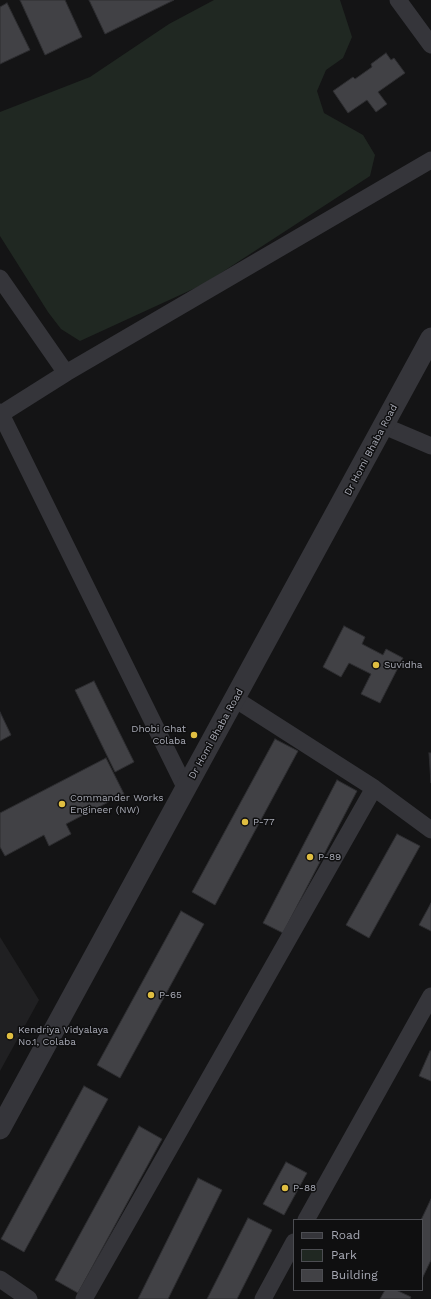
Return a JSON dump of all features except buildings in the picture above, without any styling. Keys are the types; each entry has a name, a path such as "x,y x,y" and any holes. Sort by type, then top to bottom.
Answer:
{"street":[{"path":"398,0 431,45"},
{"path":"186,788 1,413 66,373 431,160"},
{"path":"0,278 66,373"},
{"name":"Dr Homi Bhaba Road","path":"0,1129 236,699 431,338"},
{"path":"384,426 431,446"},
{"path":"236,699 374,788 431,830"},
{"path":"84,1299 374,788"},
{"path":"307,1219 431,996"},
{"path":"263,1299 293,1244"},
{"path":"0,1279 29,1299"}],"shaded area":[{"name":"Kendriya Vidyalaya No.1, Colaba","path":"0,937 39,1000 0,1071"}],"green space":[{"path":"214,0 340,0 352,37 343,58 326,70 317,91 324,113 363,135 375,155 370,176 204,284 80,341 61,329 48,312 0,236 0,112 90,77 169,24"}],"place":[{"name":"Suvidha","path":"376,665"},
{"name":"Dhobi Ghat Colaba","path":"194,735"},
{"name":"Commander Works Engineer (NW)","path":"62,804"},
{"name":"P-77","path":"245,822"},
{"name":"P-89","path":"310,857"},
{"name":"P-65","path":"151,995"},
{"name":"Kendriya Vidyalaya No.1, Colaba","path":"10,1036"},
{"name":"P-88","path":"285,1188"}]}
